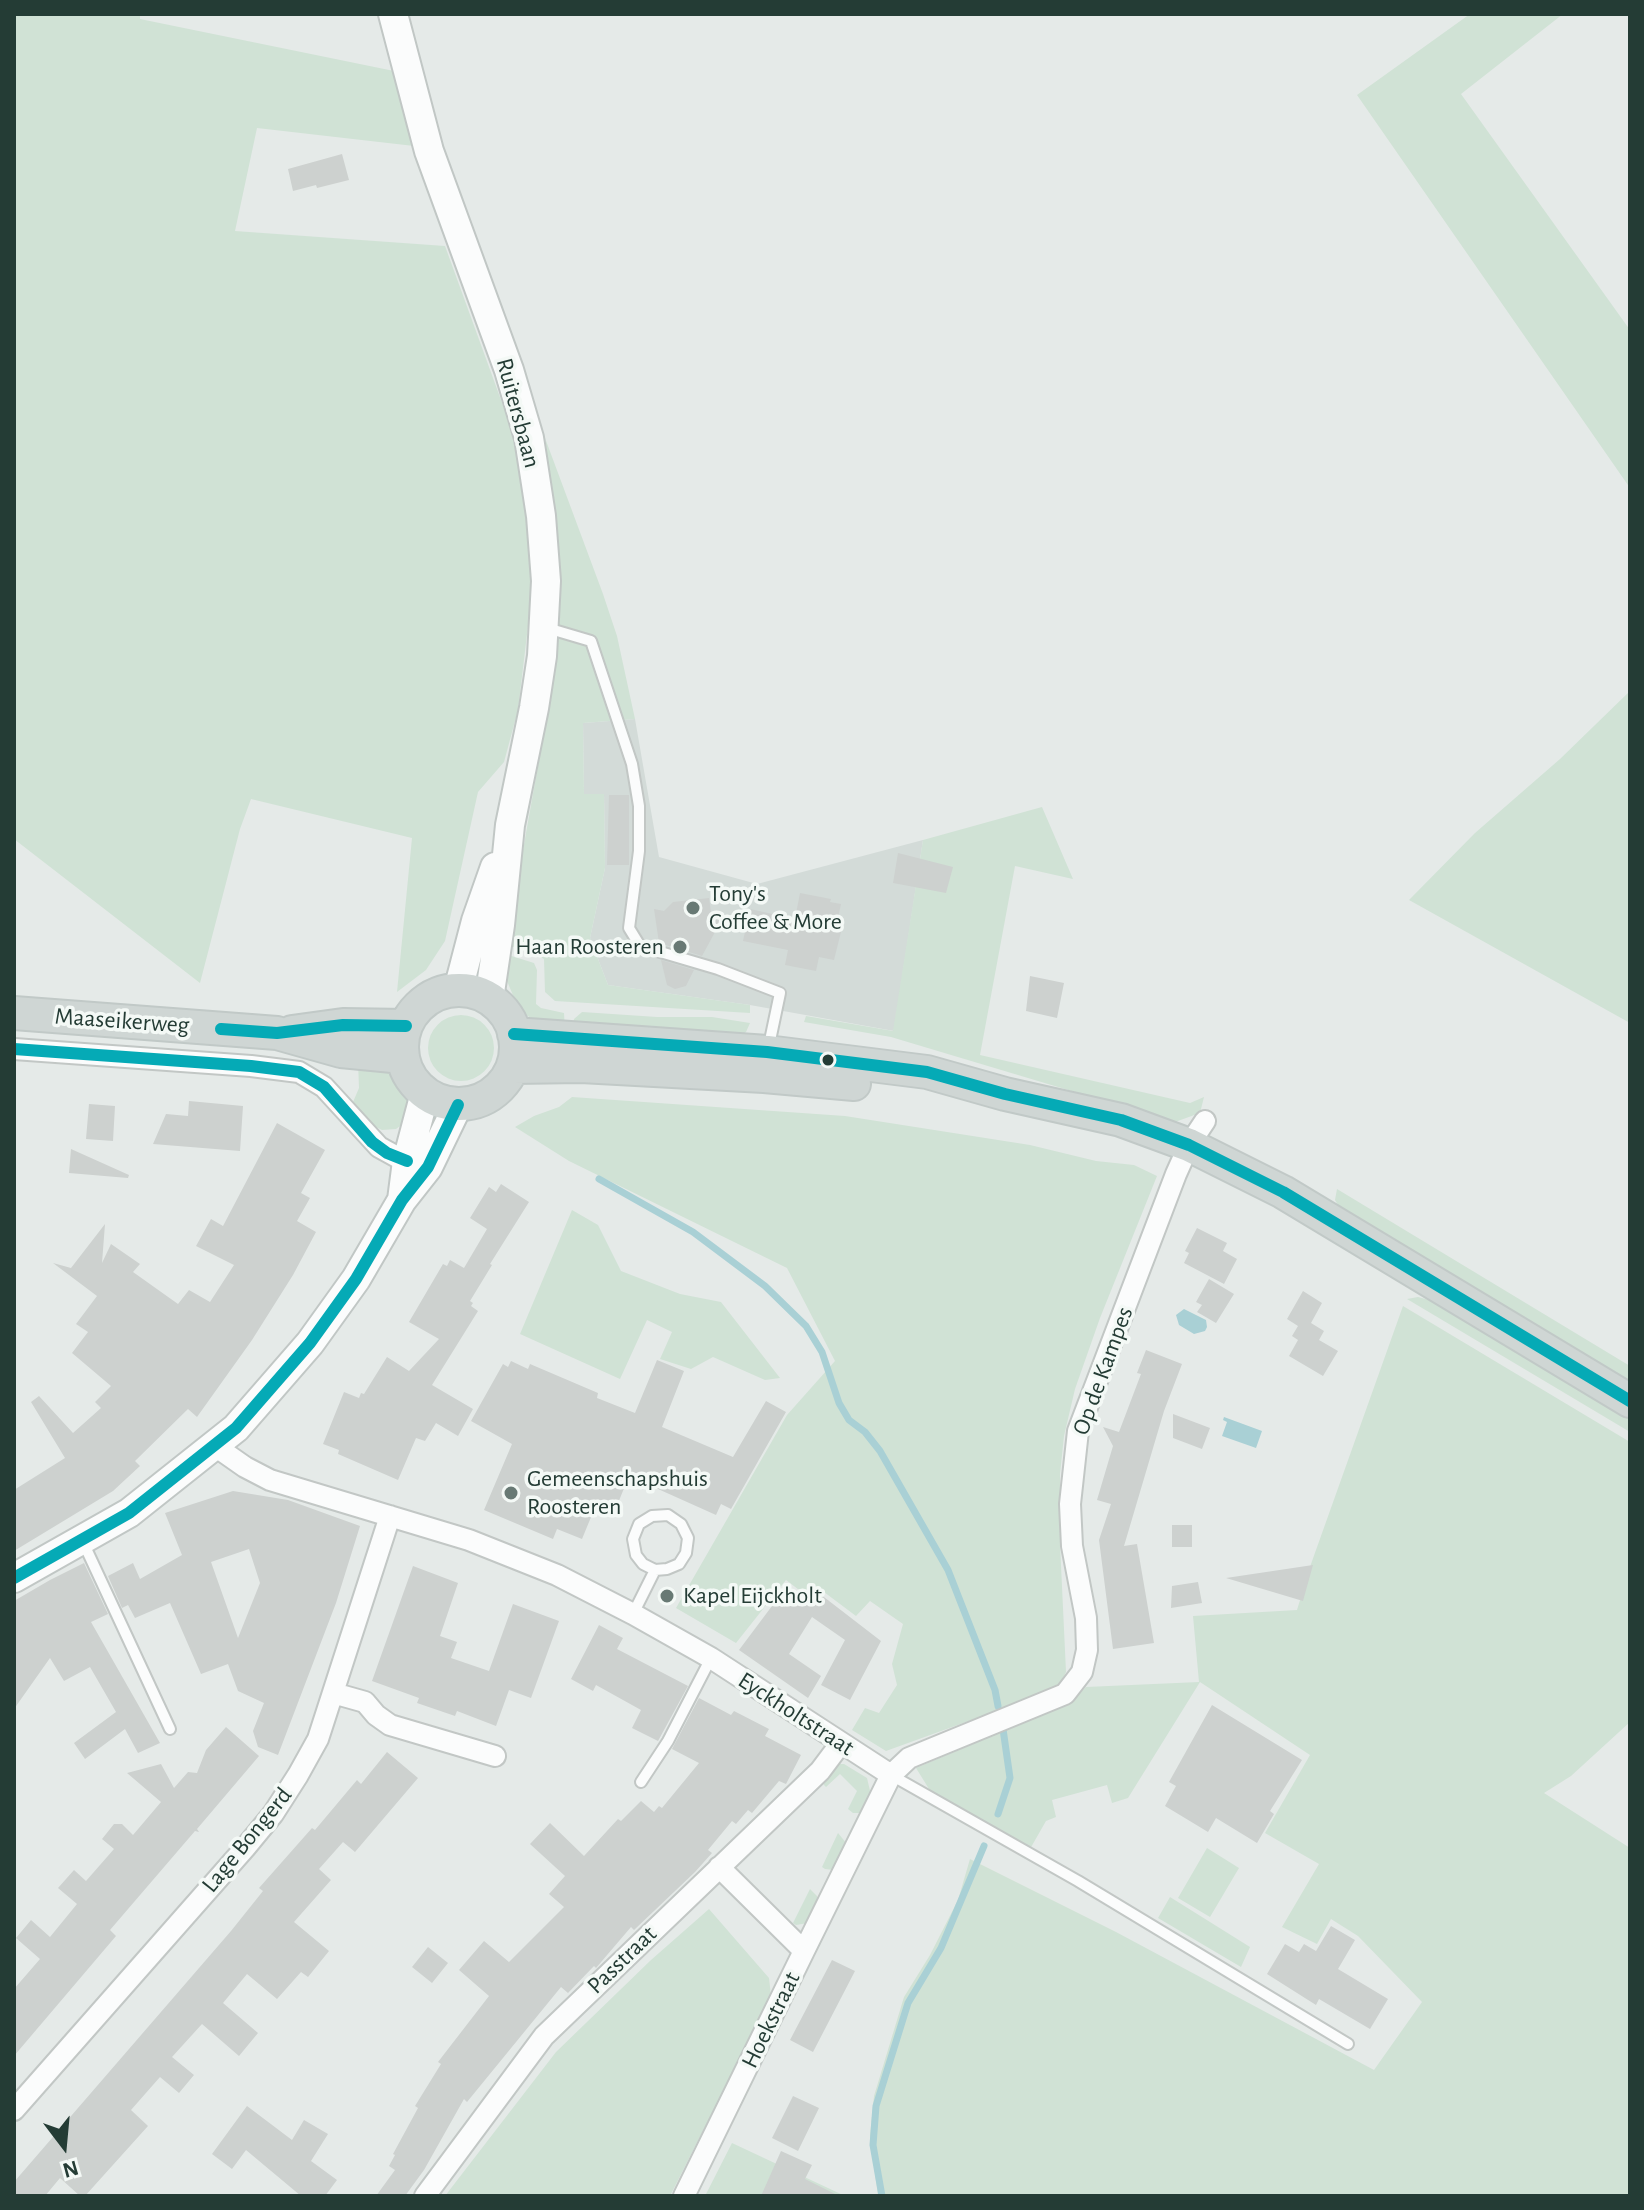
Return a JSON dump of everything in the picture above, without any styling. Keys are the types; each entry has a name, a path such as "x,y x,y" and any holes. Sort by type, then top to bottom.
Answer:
{"main road":[{"path":"458,990 489,999 505,1014 514,1034 516,1050 513,1067 504,1082 476,1102 458,1105 425,1093 412,1080 404,1042 423,1003 442,993 458,990"},
{"name":"Maaseikerweg","path":"14,1013 277,1033 341,1051 404,1042"},
{"path":"514,1034 766,1064 921,1091 1005,1094 1121,1120 1190,1147 1283,1192 1630,1401"},
{"path":"513,1067 766,1064"}],"street":[{"name":"Ruitersbaan","path":"393,14 429,151 509,370 529,438 541,516 546,581 545,627 534,708 510,825 489,999"},
{"name":"Ruitersbaan","path":"458,990 476,921 510,825"},
{"path":"14,1049 299,1072 324,1087 372,1142 387,1153 418,1164"},
{"path":"418,1164 425,1093"},
{"path":"14,1578 129,1513 236,1428 319,1332 363,1268 402,1200 418,1164 458,1105"},
{"name":"Op de Kampes","path":"891,1775 909,1758 1065,1694 1082,1672 1087,1650 1086,1618 1072,1546 1070,1504 1078,1431 1190,1147"},
{"name":"Eyckholtstraat","path":"215,1446 270,1480 469,1540 557,1575 711,1658 891,1775"},
{"name":"Lage Bongerd","path":"14,2110 273,1814 318,1739 390,1516"},
{"path":"333,1693 365,1702 390,1725 495,1756"},
{"name":"Passtraat","path":"425,2196 544,2036 820,1771 841,1743"},
{"path":"804,1951 891,1775"},
{"name":"Hoekstraat","path":"684,2196 804,1951 719,1867"}],"lane":[{"path":"545,627 591,641 632,764 639,806 639,851 629,928 640,946 718,969 780,993 766,1064"},
{"path":"668,1515 681,1524 688,1538 686,1553 679,1564 655,1570 643,1564 636,1555 633,1539 639,1524 652,1516 668,1515"},
{"path":"82,1540 170,1729"},
{"path":"633,1614 655,1570"},
{"path":"641,1782 668,1741 711,1658"},
{"name":"Eyckholtstraat","path":"891,1775 1078,1881 1348,2044"}],"shaded area":[{"path":"635,719 659,857 757,884 923,840 894,1031 750,1005 608,985 590,938 605,868 604,795 584,794 583,723"}],"green space":[{"path":"14,14 140,14 140,19 394,71 414,146 257,128 235,231 445,246 509,422 521,470 530,529 533,584 518,710 504,762 478,792 445,941 426,970 397,992 412,838 251,799 240,829 200,983 14,839"},
{"path":"1470,14 1563,14 1461,94 1630,330 1630,488 1357,95"},
{"path":"545,438 617,636 635,719 583,723 584,794 604,794 605,868 590,938 608,985 750,1005 750,1013 555,1001 545,992 544,959 531,951 506,945 556,665 555,525"},
{"path":"1630,691 1630,1023 1409,900 1475,833 1560,759"},
{"path":"1042,807 1073,879 1015,866 980,1055 1190,1103 1204,1097 1200,1113 1175,1122 891,1037 804,1022 806,1016 893,1031 923,840"},
{"path":"505,954 534,963 537,970 536,1004 564,1013 565,1030 552,1029 520,1012 502,969"},
{"path":"582,1012 712,1017 750,1023 746,1032 737,1039 573,1032 574,1019"},
{"path":"461,1015 484,1025 494,1048 484,1071 461,1081 438,1071 428,1048 438,1025"},
{"path":"358,1061 380,1065 408,1091 411,1109 404,1123 396,1129 382,1130 370,1124 353,1102 359,1088"},
{"path":"572,1097 845,1116 1030,1145 1096,1161 1134,1165 1157,1176 1100,1318 1075,1389 1064,1436 1060,1474 1060,1544 1066,1672 1060,1685 1046,1693 886,1751 852,1730 865,1708 879,1713 897,1685 892,1664 903,1624 870,1601 856,1616 820,1589 811,1599 786,1580 736,1643 676,1608 787,1415 835,1361 787,1268 569,1161 515,1127 559,1107"},
{"path":"1337,1189 1630,1366 1630,1381 1341,1210 1335,1200"},
{"path":"572,1210 598,1225 621,1271 680,1294 721,1302 780,1378 765,1380 713,1357 691,1369 660,1359 672,1332 647,1320 620,1379 520,1334"},
{"path":"1418,1297 1437,1302 1630,1416 1630,1432 1407,1299"},
{"path":"1403,1306 1630,1442 1630,1722 1571,1776 1544,1793 1630,1848 1630,2196 878,2196 870,2136 874,2096 904,1997 958,1900 970,1859 1116,1932 1374,2070 1422,2002 1358,1936 1331,1919 1317,1944 1282,1927 1319,1864 1265,1833 1310,1755 1200,1682 1128,1798 1112,1803 1107,1785 1052,1800 1056,1817 1046,1821 1030,1849 934,1797 916,1768 1070,1703 1086,1687 1199,1682 1193,1616 1297,1610"},
{"path":"836,1764 844,1764 867,1778 871,1795 865,1810 853,1813 848,1809 857,1791 840,1774 826,1787 824,1785 822,1780"},
{"path":"838,1833 847,1844 833,1870 825,1869 822,1867"},
{"path":"1207,1848 1239,1868 1210,1917 1178,1898"},
{"path":"810,1889 817,1896 818,1903 808,1923 796,1925 793,1923"},
{"path":"1170,1897 1250,1947 1241,1967 1158,1918"},
{"path":"709,1909 769,1978 771,1996 670,2196 445,2196 556,2052"},
{"path":"732,2143 845,2196 705,2196"}],"water":[{"path":"1184,1309 1206,1320 1205,1331 1194,1334 1179,1325 1176,1315"},
{"path":"1224,1417 1262,1431 1256,1448 1222,1436 1227,1422 1223,1420"}],"building":[{"path":"342,154 349,180 293,191 288,169"},
{"path":"609,795 629,795 629,865 607,865"},
{"path":"898,853 953,867 946,893 893,883"},
{"path":"800,893 841,904 836,927 842,928 834,960 819,957 816,971 785,965 788,950 743,941 750,909 795,919"},
{"path":"709,898 712,919 721,921 702,956 659,943 654,909 664,911 673,902"},
{"path":"661,960 694,970 686,986 675,989 667,985"},
{"path":"1030,976 1064,983 1057,1018 1026,1011"},
{"path":"189,1101 243,1106 240,1151 153,1144 166,1114 188,1116"},
{"path":"89,1104 115,1106 113,1141 86,1139"},
{"path":"277,1123 325,1150 301,1193 310,1198 297,1221 316,1232 293,1275 252,1340 197,1417 188,1409 135,1461 140,1466 113,1491 14,1551 14,1490 65,1458 31,1402 39,1396 73,1433 101,1408 95,1402 111,1386 72,1353 88,1332 76,1324 97,1296 53,1263 71,1268 105,1224 102,1263 111,1244 140,1264 133,1272 178,1304 189,1290 210,1302 234,1265 196,1246 211,1219 223,1226"},
{"path":"71,1149 129,1175 128,1178 69,1173"},
{"path":"501,1184 529,1202 470,1301 478,1311 432,1385 473,1409 458,1436 436,1423 425,1441 416,1438 398,1480 338,1454 339,1450 323,1444 344,1392 359,1398 361,1393 364,1394 387,1357 409,1371 439,1339 409,1322 443,1264 447,1266 450,1260 464,1268 487,1229 470,1218 489,1187 496,1192"},
{"path":"1197,1228 1227,1243 1223,1251 1237,1259 1224,1284 1184,1263 1189,1253 1185,1251"},
{"path":"1209,1279 1234,1294 1216,1323 1197,1312 1202,1305 1196,1302"},
{"path":"1303,1291 1322,1303 1311,1323 1324,1331 1319,1340 1338,1351 1323,1376 1289,1356 1298,1340 1292,1336 1298,1326 1287,1319"},
{"path":"1146,1350 1182,1364 1164,1411 1124,1546 1137,1544 1154,1643 1113,1649 1099,1540 1111,1504 1097,1500 1113,1446 1103,1427 1119,1432 1141,1374 1137,1373"},
{"path":"657,1360 684,1371 662,1427 733,1457 766,1401 786,1412 731,1509 721,1504 716,1515 629,1476 614,1513 596,1505 582,1539 557,1529 553,1539 484,1510 512,1444 471,1421 503,1364 508,1367 511,1361 528,1369 530,1364 598,1393 597,1398 635,1413"},
{"path":"1173,1414 1210,1428 1202,1449 1173,1438"},
{"path":"233,1491 288,1500 360,1526 336,1603 278,1755 258,1747 253,1731 264,1703 238,1691 228,1664 201,1674 170,1603 135,1618 128,1605 122,1608 108,1576 133,1563 140,1579 182,1555 165,1513","holes":["249,1549 260,1583 238,1638 211,1562"]},
{"path":"1172,1525 1192,1525 1192,1547 1172,1547"},
{"path":"84,1563 108,1614 91,1622 160,1743 138,1753 125,1729 85,1759 74,1743 116,1712 90,1667 64,1681 50,1658 14,1709 14,1601"},
{"path":"1313,1565 1303,1601 1226,1578"},
{"path":"413,1566 458,1583 440,1636 457,1642 451,1658 489,1671 513,1604 559,1621 531,1698 509,1690 496,1726 457,1711 455,1716 417,1703 419,1698 372,1681"},
{"path":"1198,1582 1202,1603 1171,1608 1172,1586"},
{"path":"787,1586 812,1605 820,1594 881,1641 850,1700 821,1685 845,1640 812,1617 789,1654 821,1676 808,1698 739,1650"},
{"path":"599,1625 623,1638 617,1649 688,1686 658,1741 632,1728 641,1710 596,1685 593,1691 571,1679"},
{"path":"699,1698 731,1715 734,1711 769,1729 765,1736 801,1755 786,1784 779,1781 752,1813 748,1810 736,1824 732,1821 708,1850 712,1853 695,1872 634,1930 631,1927 596,1968 594,1966 568,1993 561,1987 467,2102 464,2099 424,2170 405,2196 376,2196 395,2170 389,2166 393,2154 418,2108 415,2106 441,2064 438,2062 489,1996 459,1970 484,1941 509,1962 564,1907 549,1894 565,1876 530,1844 550,1823 584,1856 618,1819 621,1821 641,1801 654,1812 659,1806 662,1808 699,1763 672,1749"},
{"path":"1212,1705 1302,1760 1270,1811 1274,1814 1257,1843 1216,1818 1208,1832 1165,1806 1176,1786 1169,1782"},
{"path":"226,1727 259,1756 197,1829 199,1832 195,1831 110,1930 116,1936 14,2056 14,1989 40,1959 16,1938 31,1920 50,1937 77,1904 58,1888 74,1870 86,1881 114,1849 102,1839 114,1824 122,1824 133,1835 161,1802 127,1773 161,1764 174,1788 188,1772 197,1773 206,1750"},
{"path":"387,1752 418,1778 355,1852 343,1842 319,1869 331,1880 294,1922 329,1951 308,1977 301,1972 277,1999 247,1974 223,2003 258,2033 239,2056 202,2024 172,2057 194,2075 179,2093 160,2077 131,2110 148,2126 85,2196 80,2196 60,2178 45,2196 14,2196 14,2182 231,1931 263,1891 259,1888 312,1828 315,1830 357,1780 361,1784"},
{"path":"1331,1926 1355,1940 1338,1969 1388,1999 1370,2029 1319,1999 1316,2005 1267,1974 1285,1944 1299,1952 1304,1944 1316,1951"},
{"path":"428,1947 448,1963 432,1983 412,1967"},
{"path":"832,1960 855,1971 813,2052 790,2040"},
{"path":"793,2096 819,2108 798,2151 772,2138"},
{"path":"247,2106 292,2140 304,2120 328,2134 311,2161 337,2180 325,2196 301,2196 246,2150 232,2169 212,2154"},
{"path":"781,2151 812,2165 805,2179 839,2196 761,2196"}],"waterway":[{"path":"599,1179 693,1232 765,1286 806,1326 822,1352 839,1403 849,1420 865,1432 880,1451 948,1570 995,1690 998,1706"},
{"path":"998,1814 1010,1778 1003,1729"},
{"path":"882,2196 873,2145 876,2106 908,2003 941,1948 984,1846"}],"transit line":[{"path":"221,1029 277,1033 343,1025 406,1026"},
{"path":"514,1034 767,1052 927,1072 1005,1094 1121,1120 1189,1145 1283,1192 1630,1401"},
{"path":"14,1049 299,1072 324,1087 372,1142 387,1153 407,1161"},
{"path":"14,1578 129,1513 236,1428 310,1343 356,1279 402,1200 428,1167 458,1105"}],"place":[{"name":"Tony's Coffee & More","path":"693,908"},
{"name":"Haan Roosteren","path":"680,947"},
{"name":"Gemeenschapshuis Roosteren","path":"511,1493"},
{"name":"Kapel Eijckholt","path":"667,1596"}]}
